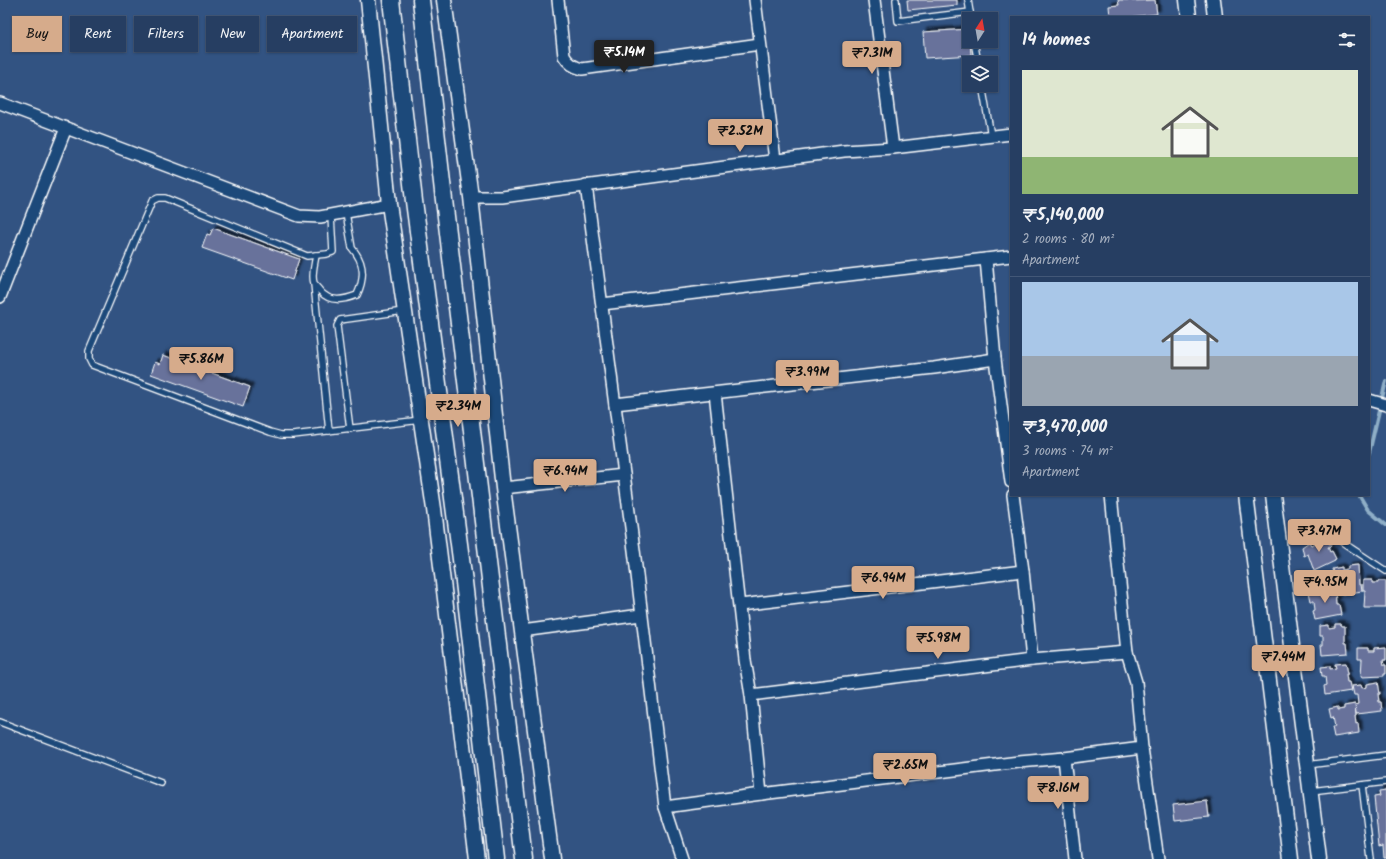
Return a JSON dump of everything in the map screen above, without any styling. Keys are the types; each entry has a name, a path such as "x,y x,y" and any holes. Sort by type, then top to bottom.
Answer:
{"main road":[{"path":"391,0 414,201 464,582 496,859"},
{"path":"421,0 524,859"}],"street":[{"path":"368,0 389,204 435,517 477,859"},
{"path":"444,0 470,198 503,488 552,859"},
{"path":"558,0 564,56 577,68 582,69 760,44"},
{"path":"755,0 775,160"},
{"path":"874,0 893,148"},
{"path":"1187,0 1189,16"},
{"path":"1213,0 1215,16"},
{"path":"0,103 299,216 320,218 389,204"},
{"path":"0,297 66,128"},
{"path":"470,198 502,197 844,151 893,148 1010,134"},
{"path":"586,185 634,550 665,807 682,859"},
{"path":"602,304 1010,256"},
{"path":"986,259 995,359 1010,474"},
{"path":"615,404 934,368 995,359"},
{"path":"715,393 740,604 745,660 751,695 761,794"},
{"path":"1372,401 1386,405"},
{"path":"503,488 624,475"},
{"path":"1013,496 1023,571 1032,660"},
{"path":"1111,496 1128,652 1136,682 1142,748 1158,859"},
{"path":"1246,496 1291,859"},
{"path":"1273,496 1319,859"},
{"path":"740,604 1023,571"},
{"path":"522,631 642,616"},
{"path":"751,695 1032,660 1128,652"},
{"path":"665,807 1142,748"},
{"path":"1064,758 1075,859"}],"lane":[{"path":"896,0 898,21 962,13"},
{"path":"968,0 970,12"},
{"path":"983,92 991,136"},
{"path":"331,216 333,252 308,256 165,198 158,198 152,201 89,351 89,359 92,365 270,432 282,435 350,429 421,420"},
{"path":"314,283 325,296 337,300 347,299 357,295 362,283 363,273 356,252 352,248 346,213"},
{"path":"316,255 314,283 329,431"},
{"path":"350,429 337,326 340,320 405,311"},
{"path":"1342,542 1386,572"},
{"path":"0,722 161,783"},
{"path":"1307,765 1386,755"},
{"path":"1311,790 1386,782"},
{"path":"1362,785 1371,859"}],"building":[{"path":"907,0 957,0 957,5 908,10"},
{"path":"1118,0 1155,0 1157,14 1110,16 1109,6 1119,5"},
{"path":"962,29 962,48 970,48 971,55 925,58 923,32"},
{"path":"213,228 299,259 292,280 202,248 207,234 210,235"},
{"path":"163,355 250,387 243,407 151,374 155,362 160,364"},
{"path":"1325,536 1331,546 1328,547 1330,552 1332,551 1336,559 1334,560 1335,561 1314,571 1308,554 1304,556 1302,547 1309,542 1311,545 1316,543 1315,539"},
{"path":"1358,565 1359,585 1361,585 1362,591 1337,595 1337,578 1334,578 1332,569 1342,567 1342,570 1348,569 1348,566"},
{"path":"1363,580 1372,580 1372,583 1386,581 1386,608 1364,608 1365,591 1363,591"},
{"path":"1330,587 1331,589 1335,588 1336,605 1339,605 1341,615 1315,620 1313,611 1315,610 1314,601 1311,601 1309,592 1319,590 1319,592 1325,591 1324,588"},
{"path":"1335,624 1345,626 1345,643 1347,643 1348,653 1322,655 1321,645 1323,645 1323,636 1320,636 1320,626 1329,625 1329,628 1335,627"},
{"path":"1386,647 1386,660 1383,660 1384,665 1386,665 1386,674 1384,674 1384,676 1361,677 1362,659 1358,659 1358,648 1368,648 1368,651 1374,651 1374,648"},
{"path":"1346,663 1348,674 1346,674 1347,682 1349,682 1351,691 1325,695 1325,676 1322,676 1321,667 1330,666 1330,669 1336,668 1335,664"},
{"path":"1378,682 1380,694 1378,694 1379,702 1381,702 1382,711 1356,714 1355,705 1358,704 1357,695 1354,695 1352,686 1361,685 1362,688 1367,687 1367,684"},
{"path":"1355,704 1356,724 1358,723 1359,733 1334,737 1332,727 1335,727 1333,717 1331,718 1329,709 1338,707 1338,710 1344,709 1344,706"},
{"path":"1386,790 1386,858 1384,858 1383,845 1379,846 1374,797 1380,796 1379,791"},
{"path":"1207,801 1209,817 1175,821 1173,805"}],"waterway":[{"path":"1370,449 1386,381"},
{"path":"1360,496 1368,510 1386,525"}]}
